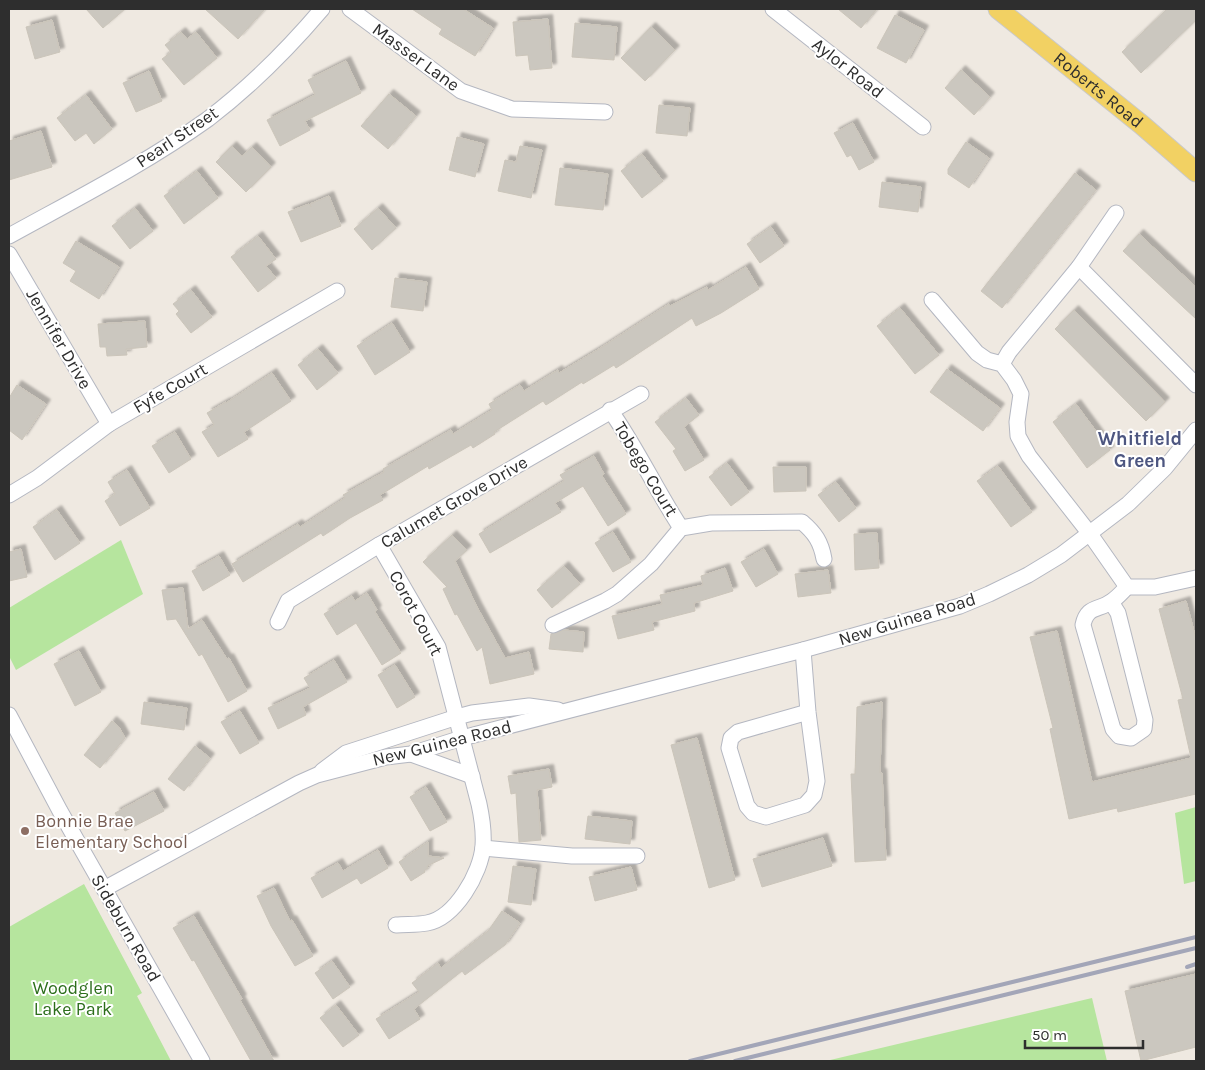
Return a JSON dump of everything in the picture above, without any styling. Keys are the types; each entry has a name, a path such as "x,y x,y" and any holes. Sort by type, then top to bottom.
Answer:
{"main road":[{"name":"Roberts Road","path":"998,9 1196,172"}],"street":[{"name":"Pearl Street","path":"9,236 145,160 207,119 265,71 322,9"},
{"name":"Masser Lane","path":"350,9 461,91 512,109 605,112"},
{"name":"Aylor Road","path":"773,9 923,127"},
{"path":"1002,364 1009,352 1079,267 1116,213"},
{"name":"Jennifer Drive","path":"9,254 108,424"},
{"path":"1079,267 1196,385"},
{"name":"Fyfe Court","path":"9,495 37,478 108,424 337,291"},
{"path":"932,300 977,354 987,360 1002,364 1014,380 1021,394 1017,422 1018,436 1029,456 1090,534 1127,587"},
{"name":"Calumet Grove Drive","path":"278,622 288,601 610,410 641,394"},
{"name":"Tobego Court","path":"610,410 666,506 681,528"},
{"name":"New Guinea Road","path":"104,889 317,775 386,757 411,754 462,738 803,650 960,606 989,594 1028,575 1061,555 1128,504 1165,468 1196,430"},
{"path":"553,625 617,594 651,564 681,528 711,523 802,522 814,532 821,546 824,559"},
{"name":"Corot Court","path":"380,546 438,647 482,819 483,848 476,873 464,894 448,913 441,918 427,924 396,925"},
{"path":"1111,602 1118,613 1145,720 1144,729 1131,738 1119,736 1113,729 1083,624 1085,616 1090,610 1111,602 1127,587 1155,587 1196,578"},
{"path":"803,650 808,712 817,781 814,795 805,805 766,817 753,813 747,806 729,748 731,738 738,732 808,712"},
{"name":"New Guinea Road","path":"317,775 346,753 472,713 529,706 566,711"},
{"name":"Sideburn Road","path":"9,715 104,889 202,1061"},
{"path":"411,754 472,776"},
{"path":"483,848 572,856 636,856"}],"green space":[{"path":"121,540 143,594 16,670 9,656 9,608"},
{"path":"1196,807 1196,881 1184,884 1175,813"},
{"name":"Woodglen Lake Park","path":"84,884 142,993 137,996 171,1061 9,1061 9,927"},
{"path":"1092,998 1107,1061 826,1061"}],"building":[{"path":"86,9 125,9 103,28"},
{"path":"205,9 265,9 238,39"},
{"path":"412,9 463,9 493,28 475,56 439,34 442,29"},
{"path":"838,9 877,9 861,28"},
{"path":"1167,9 1196,9 1196,20 1141,73 1122,52"},
{"path":"895,15 924,30 906,63 877,48"},
{"path":"548,19 552,68 530,70 528,55 516,56 513,22"},
{"path":"52,20 60,52 35,59 26,27"},
{"path":"575,23 617,27 614,60 572,57"},
{"path":"651,27 675,50 645,81 621,58"},
{"path":"181,32 187,39 196,32 217,58 184,85 162,59 171,52 165,45"},
{"path":"346,61 361,93 305,121 310,130 280,146 267,120 315,95 308,80"},
{"path":"961,70 990,97 974,115 945,88"},
{"path":"149,71 162,101 136,112 123,83"},
{"path":"389,94 416,116 388,149 361,126"},
{"path":"86,95 112,129 94,144 86,133 75,141 57,118"},
{"path":"659,105 690,108 687,136 656,133"},
{"path":"853,123 874,162 859,170 851,155 847,157 834,133"},
{"path":"41,131 52,167 9,180 9,141"},
{"path":"457,137 484,144 475,177 449,170"},
{"path":"966,142 989,158 969,188 948,174 948,169"},
{"path":"232,146 242,156 252,147 271,167 246,192 216,162"},
{"path":"520,146 542,150 531,198 498,191 505,160 516,162"},
{"path":"642,154 663,181 642,198 621,171"},
{"path":"560,168 608,174 603,210 555,205"},
{"path":"197,171 218,198 184,224 164,196"},
{"path":"1075,173 1096,190 1002,308 981,291"},
{"path":"882,182 921,187 918,212 879,207"},
{"path":"329,196 341,226 301,242 288,212 309,204 311,207 310,204"},
{"path":"135,208 153,231 130,249 112,226"},
{"path":"378,208 396,228 372,250 354,229"},
{"path":"771,227 784,246 760,263 747,244"},
{"path":"1139,234 1196,287 1196,319 1123,251"},
{"path":"258,236 276,259 266,266 276,278 258,292 231,257"},
{"path":"76,241 119,267 99,299 70,281 76,271 63,263"},
{"path":"746,267 759,289 721,313 696,326 692,318 616,368 614,365 583,384 582,382 546,405 543,401 494,432 495,434 473,448 471,445 429,469 428,466 380,495 383,500 350,518 323,536 321,533 243,582 232,564 298,524 300,527 345,498 343,495 384,472 383,469 451,430 453,434 492,410 489,404 520,385 524,391 558,370 559,373 669,304 670,306 707,287 708,290"},
{"path":"395,278 427,282 423,311 391,307"},
{"path":"191,290 212,317 191,333 176,314 179,311 173,304"},
{"path":"900,308 939,355 915,374 877,326"},
{"path":"1074,310 1165,402 1146,421 1055,329"},
{"path":"145,321 147,347 126,349 127,355 107,356 106,347 100,347 98,324"},
{"path":"392,323 410,352 375,375 357,346"},
{"path":"318,349 338,373 317,390 298,365"},
{"path":"947,369 1000,408 983,431 930,392"},
{"path":"272,373 291,401 244,432 248,439 218,457 202,432 214,425 207,413"},
{"path":"17,385 46,404 22,440 9,430 9,398"},
{"path":"686,398 699,415 684,427 704,460 685,471 673,451 676,449 655,422"},
{"path":"1076,404 1110,450 1087,468 1053,422"},
{"path":"175,432 191,459 169,473 152,446"},
{"path":"594,456 604,474 602,476 626,514 608,526 583,486 555,503 561,512 490,553 479,534 564,481 560,475"},
{"path":"727,463 749,492 731,506 709,477"},
{"path":"998,466 1032,512 1011,527 977,481"},
{"path":"773,467 806,467 806,491 774,492"},
{"path":"127,470 150,508 120,526 105,501 115,494 108,482"},
{"path":"836,482 856,508 839,522 818,495"},
{"path":"57,510 80,543 55,560 33,527"},
{"path":"613,532 631,562 613,572 595,543"},
{"path":"877,533 879,568 855,570 854,534"},
{"path":"452,535 467,550 455,561 477,607 505,658 529,652 534,674 490,684 482,647 477,651 457,614 455,615 443,589 447,587 423,562"},
{"path":"21,549 27,577 9,581 9,552"},
{"path":"764,549 778,574 756,587 741,562"},
{"path":"219,556 230,575 203,591 192,571"},
{"path":"564,566 580,584 552,608 537,590"},
{"path":"725,568 733,591 694,603 695,611 652,622 654,630 618,639 612,616 662,604 660,595 703,585 701,576"},
{"path":"828,570 831,593 798,597 795,574"},
{"path":"183,588 188,629 202,620 227,659 229,658 247,691 228,702 202,654 199,656 176,619 167,620 162,590"},
{"path":"367,593 377,610 375,612 401,653 382,665 356,623 337,635 324,614 352,596 355,601"},
{"path":"1186,601 1196,639 1196,794 1118,812 1117,808 1069,819 1050,729 1053,728 1030,637 1057,631 1092,782 1191,758 1178,700 1183,699 1159,609"},
{"path":"564,630 584,632 583,652 549,649 551,634"},
{"path":"79,651 101,692 75,706 54,664"},
{"path":"334,660 347,682 303,707 306,715 278,729 268,708 310,688 304,678"},
{"path":"395,665 415,697 397,708 378,675"},
{"path":"144,702 187,708 184,730 141,724"},
{"path":"882,702 880,773 882,773 886,860 855,862 851,774 855,774 857,707"},
{"path":"240,711 259,743 240,754 221,722"},
{"path":"112,721 119,727 125,738 100,768 84,755"},
{"path":"697,738 735,880 709,888 671,745"},
{"path":"195,746 210,758 184,791 168,779"},
{"path":"549,769 552,787 537,790 541,840 519,842 516,793 511,794 508,776"},
{"path":"426,787 447,822 430,831 410,797"},
{"path":"154,792 164,811 125,831 115,813"},
{"path":"588,816 632,821 630,844 585,839"},
{"path":"823,838 832,866 762,887 753,859"},
{"path":"428,842 428,856 444,858 427,866 428,868 425,872 411,881 399,862"},
{"path":"378,850 388,868 361,884 357,878 322,898 311,878 338,863 343,871"},
{"path":"513,866 536,869 531,905 508,902"},
{"path":"631,867 637,890 595,901 589,877"},
{"path":"274,888 290,921 292,920 313,956 295,966 271,926 257,896"},
{"path":"502,911 520,923 505,945 465,975 462,971 414,1009 420,1019 389,1039 376,1019 419,992 412,983 438,963 441,968 488,931"},
{"path":"194,916 242,999 240,1000 274,1061 251,1061 194,960 192,961 173,928"},
{"path":"332,961 350,987 333,999 315,973"},
{"path":"1196,974 1196,1047 1141,1061 1125,991"},
{"path":"336,1005 359,1035 343,1047 320,1018"}],"railway":[{"path":"690,1061 1196,937"},
{"path":"735,1061 1196,948"},
{"path":"1187,967 1196,964"}],"place":[{"name":"Bonnie Brae Elementary School","path":"25,831"}],"district":[{"name":"Whitfield Green","path":"1140,450"}]}
